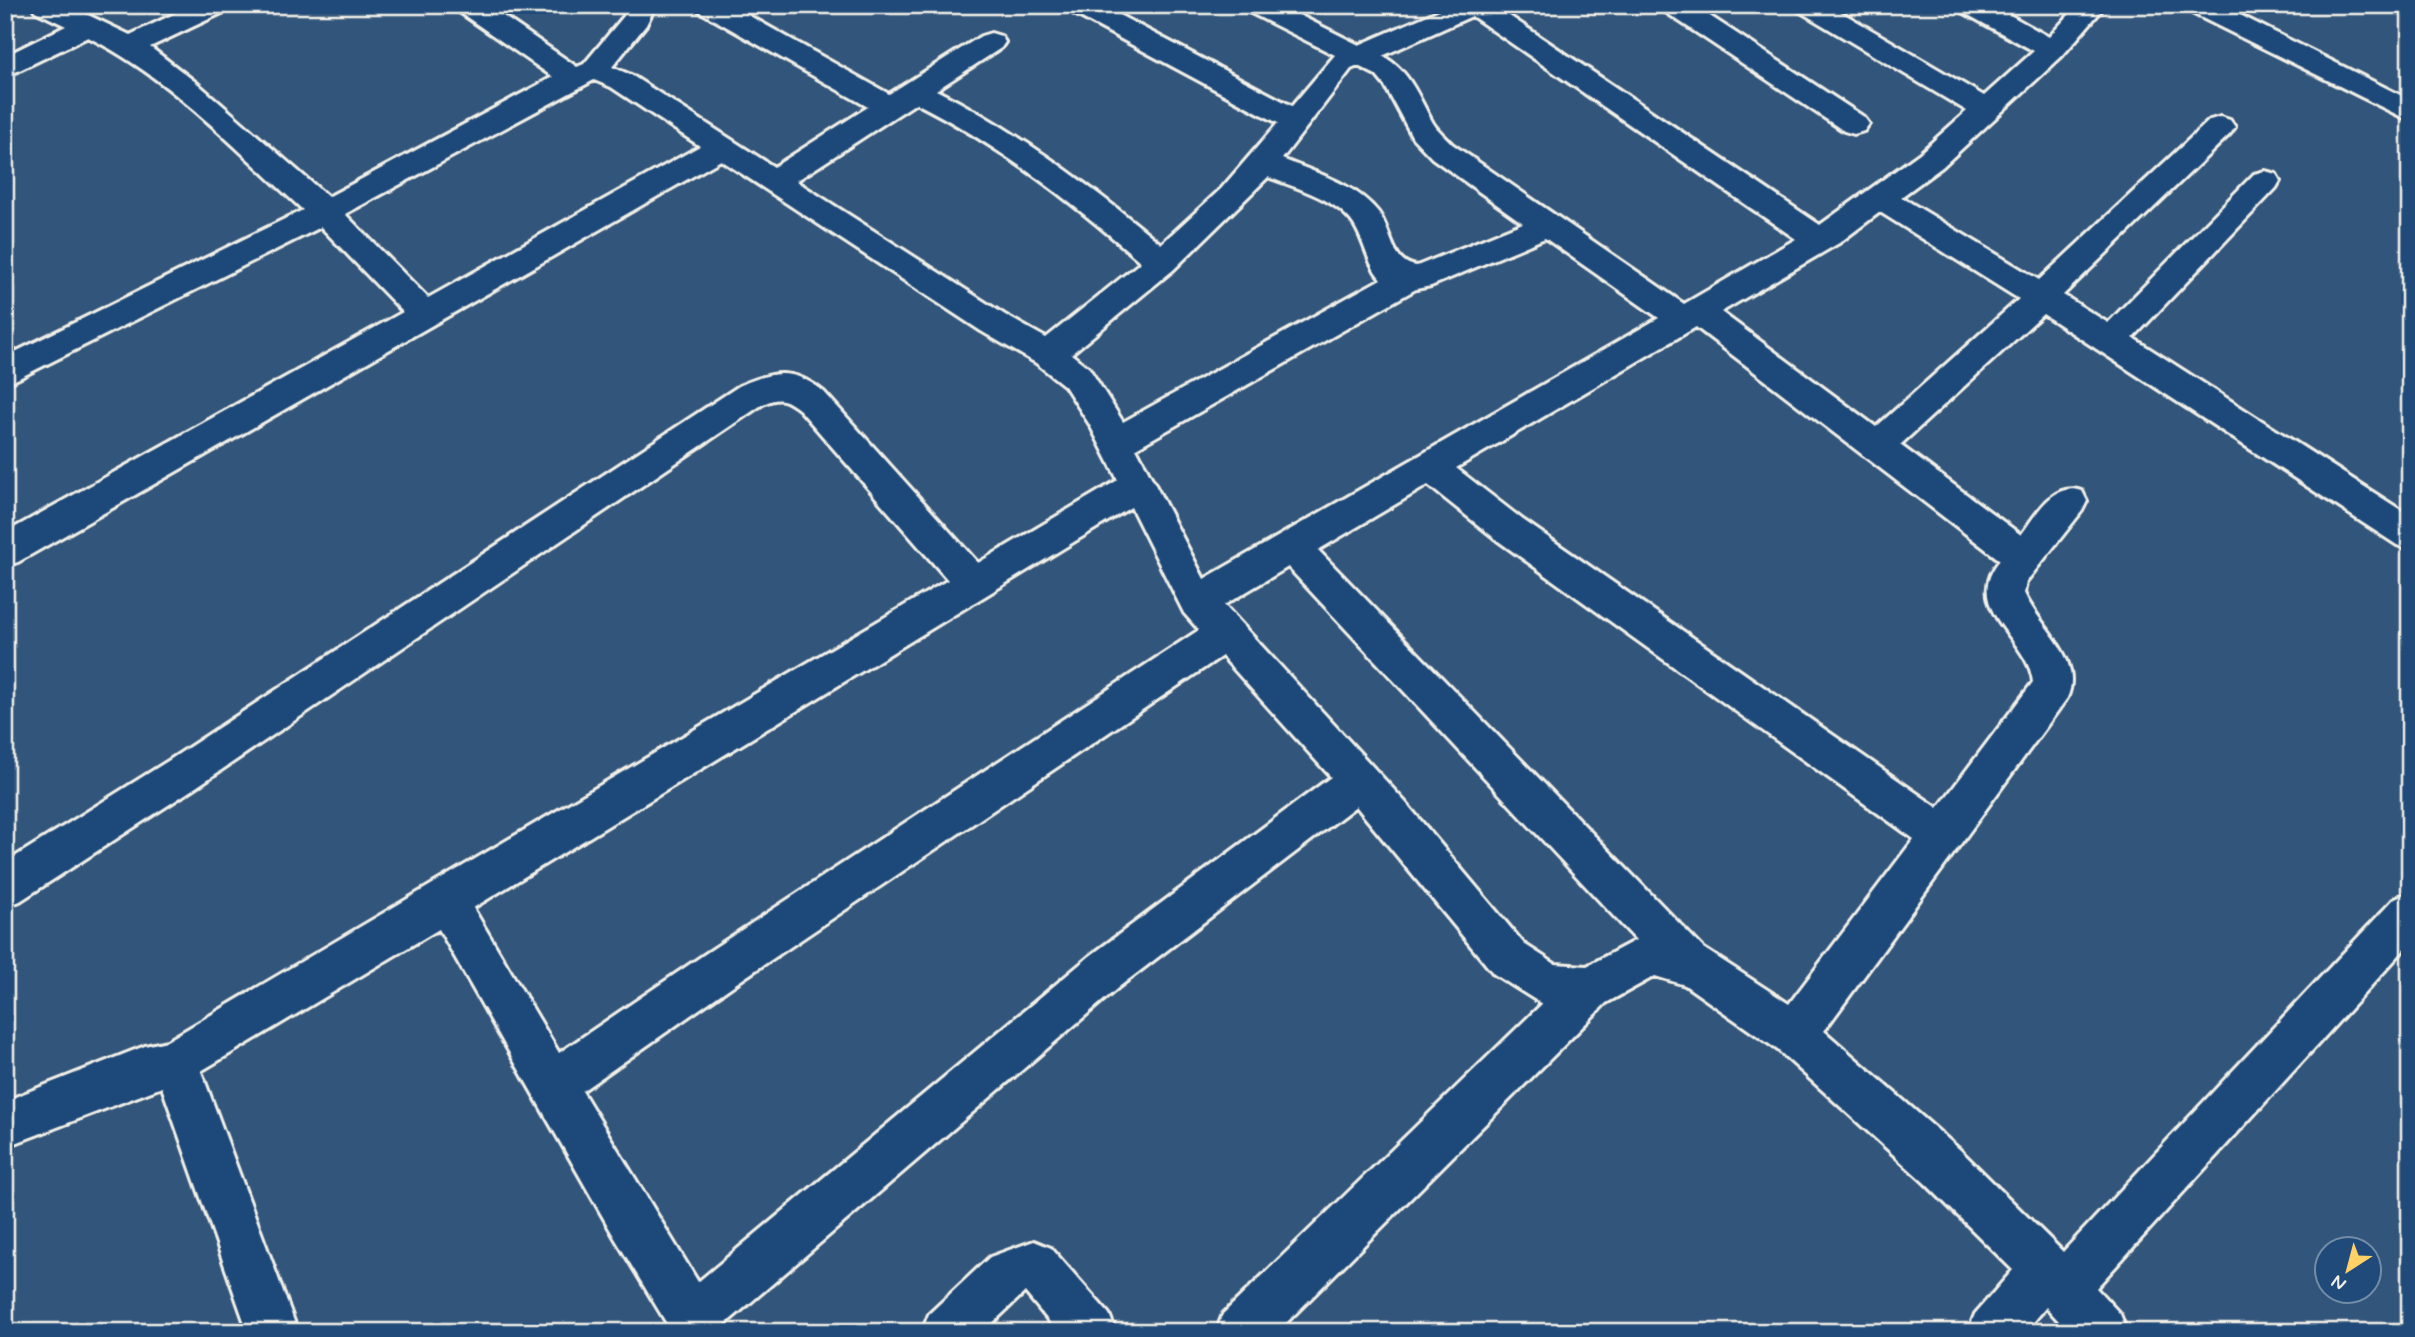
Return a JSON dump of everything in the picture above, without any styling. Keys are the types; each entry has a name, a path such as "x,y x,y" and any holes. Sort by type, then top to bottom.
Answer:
{"street":[{"path":"45,5 130,46 188,91 325,212 425,315"},
{"path":"130,46 216,5"},
{"path":"468,5 584,74 621,81 993,323 1048,354 1077,377 1117,442 1197,602 1391,815 1509,959 1548,985 1590,989"},
{"path":"5,372 325,212 584,74 636,19 643,5"},
{"path":"709,5 890,107"},
{"path":"1079,5 1295,120"},
{"path":"1257,5 1386,69 1398,82 1423,131 1442,151 1548,225 1690,315 1877,446 2025,558"},
{"path":"1048,354 1162,262 1263,163 1334,70 1354,55 1474,5 1819,240"},
{"path":"1674,5 1854,124"},
{"path":"1810,5 1986,110"},
{"path":"1971,5 2052,50"},
{"path":"1197,602 1819,240 1931,160 2052,50 2093,5"},
{"path":"2198,5 2410,112"},
{"path":"5,68 89,25"},
{"path":"775,180 991,42"},
{"path":"915,90 986,128 1080,192 1162,262"},
{"path":"1877,446 2040,298 2220,127"},
{"path":"5,551 722,147"},
{"path":"1263,163 1335,195 1361,211 1372,224 1382,261 1394,273 1408,279"},
{"path":"2111,340 2265,181"},
{"path":"1878,197 2111,340 2410,535"},
{"path":"1117,442 1408,279 1420,278 1548,225"},
{"path":"5,887 170,781 751,396 775,383 796,387 812,401 974,584"},
{"path":"1430,467 1510,530 1942,835"},
{"path":"5,1124 145,1069 175,1061 1139,485"},
{"path":"1794,1034 2053,686 2051,668 2011,610 2005,593 2008,577 2069,501"},
{"path":"1292,547 1688,964 1794,1034 1942,1166 2054,1279 2102,1332"},
{"path":"552,1085 732,961 1225,633"},
{"path":"446,901 632,1222 697,1326 1105,971 1359,780"},
{"path":"1993,1332 2054,1279 2410,912"},
{"path":"1241,1332 1590,989 1652,954 1688,964"},
{"path":"175,1061 273,1332"},
{"path":"947,1332 1007,1273 1034,1265 1091,1332"}]}
